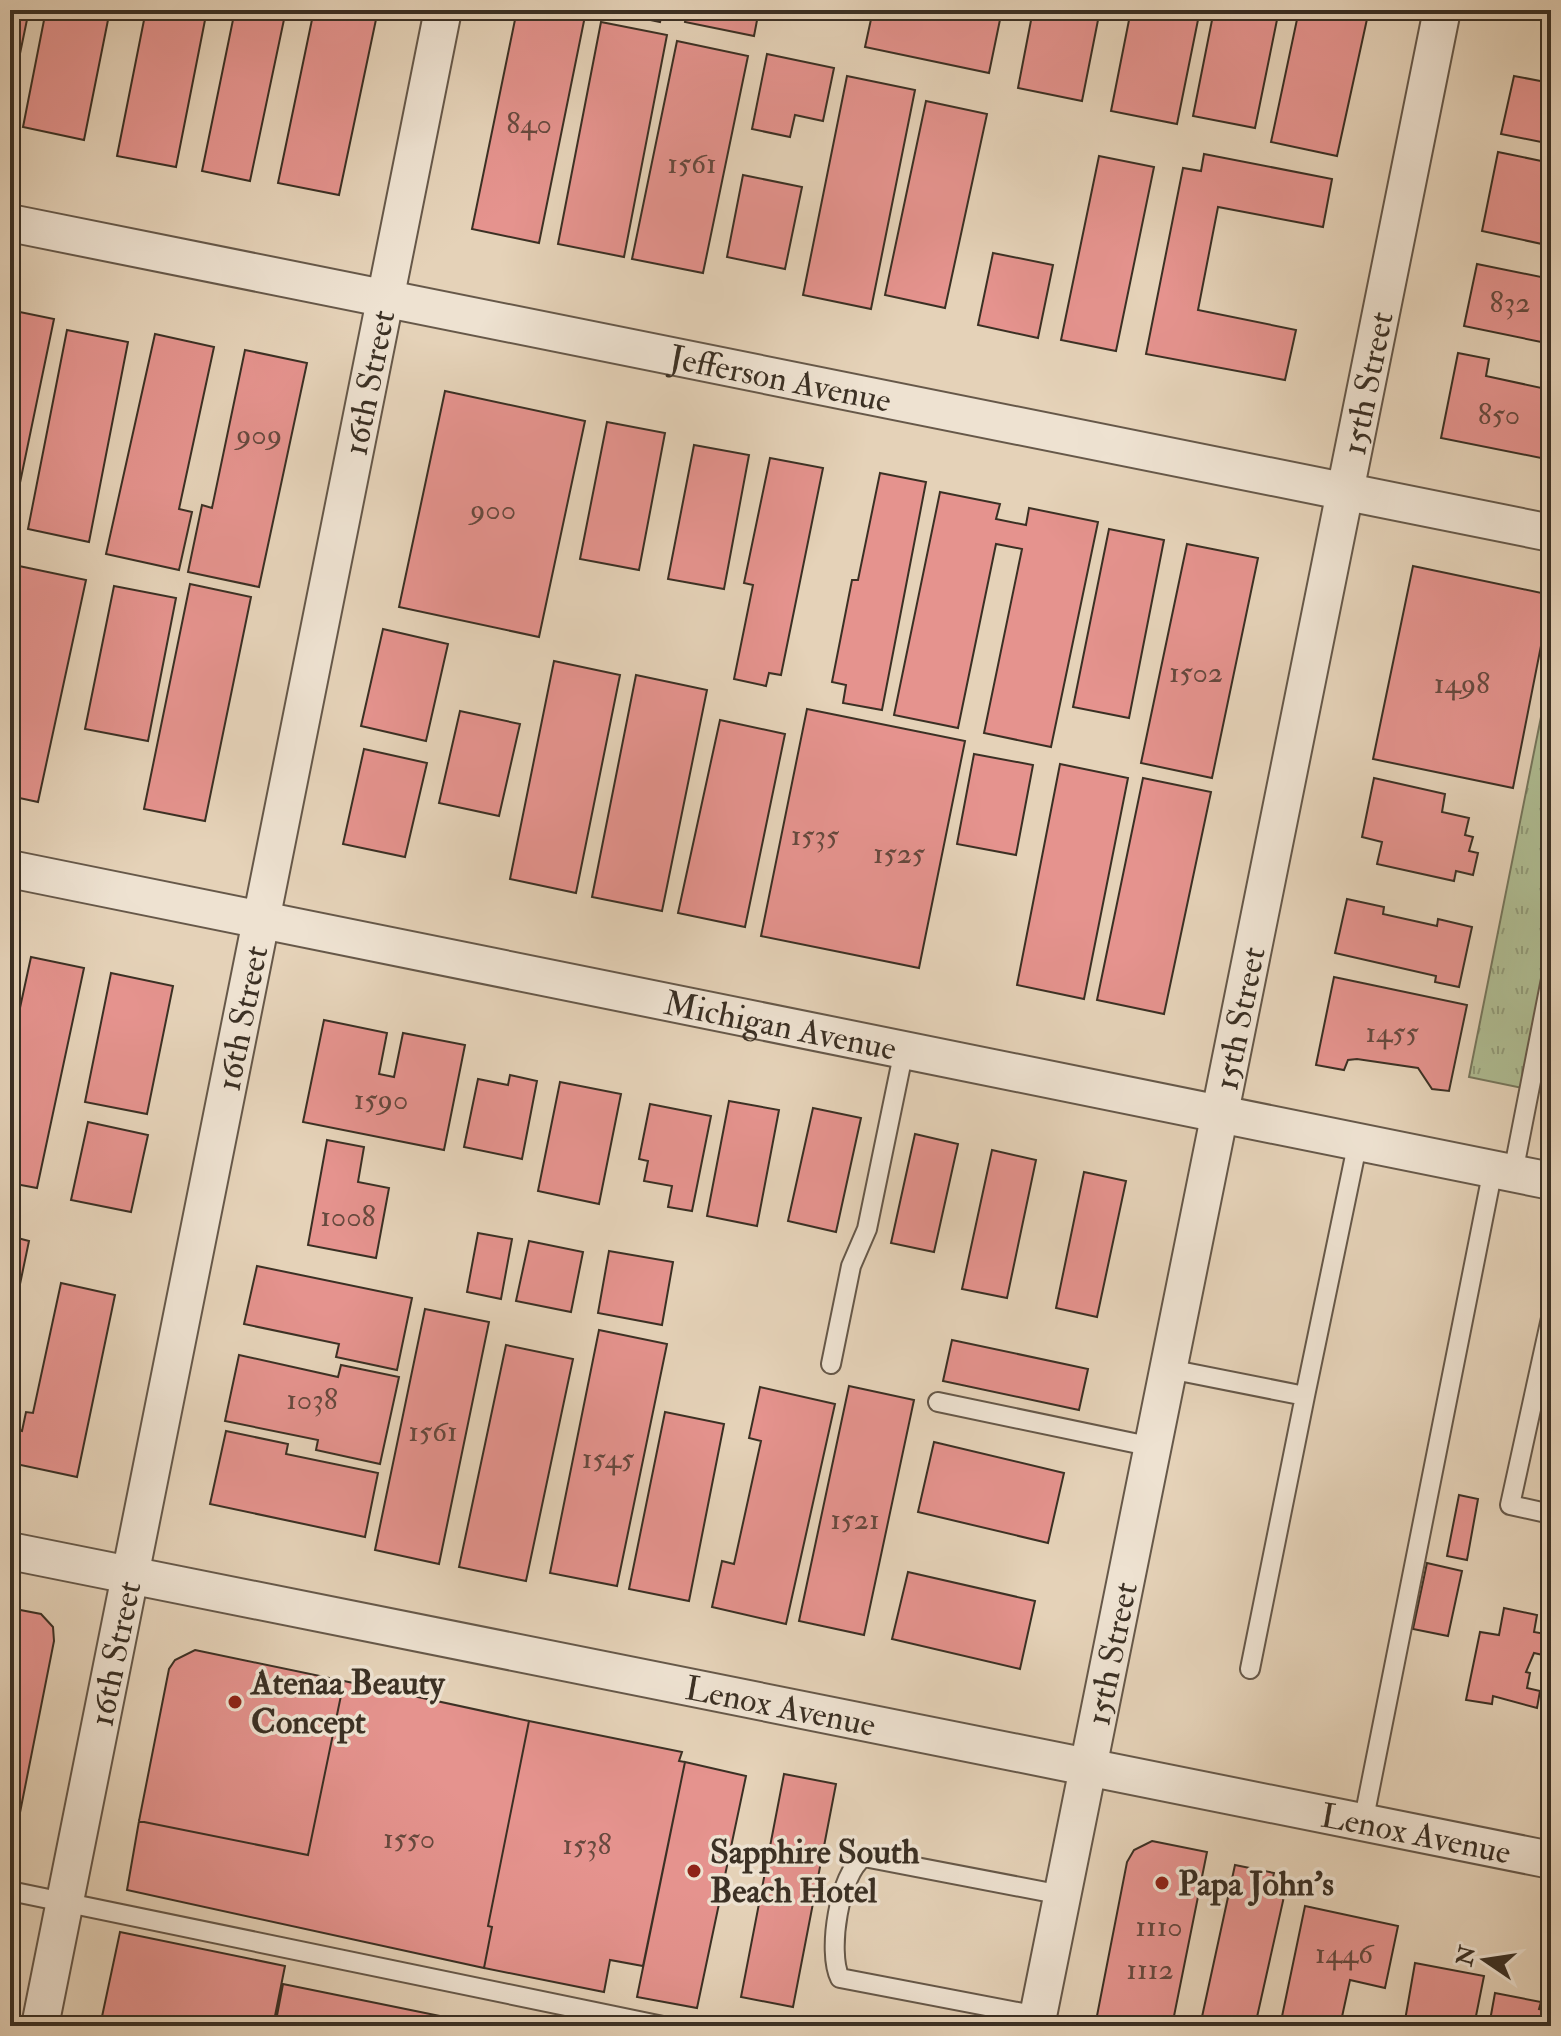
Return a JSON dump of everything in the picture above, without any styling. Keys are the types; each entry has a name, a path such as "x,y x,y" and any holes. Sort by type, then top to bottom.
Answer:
{"street":[{"name":"16th Street","path":"40,2026 443,10"},
{"name":"15th Street","path":"1037,2021 1442,10"},
{"name":"Jefferson Avenue","path":"10,223 1551,533"},
{"name":"Michigan Avenue","path":"10,869 1551,1181"},
{"name":"Lenox Avenue","path":"10,1551 1551,1860"}],"lane":[{"path":"1363,1823 1503,1171 1544,1050 1551,979"},
{"path":"831,1364 851,1266 867,1229 904,1050"},
{"path":"1250,1669 1358,1141"},
{"path":"1551,1318 1510,1505 1551,1514"},
{"path":"1169,1369 1305,1396"},
{"path":"938,1402 1153,1447"},
{"path":"1037,2021 840,1978 833,1965 833,1950 847,1876 854,1864 864,1857 1062,1895"},
{"path":"10,1891 663,2026"}],"green space":[{"path":"1551,667 1551,1094 1469,1077"}],"building":[{"path":"10,10 29,10 10,102"},
{"path":"46,10 110,10 84,140 23,127"},
{"path":"146,10 207,10 176,167 117,156"},
{"path":"235,10 286,10 250,181 202,171"},
{"path":"314,10 378,10 339,195 278,183"},
{"path":"517,10 555,10 585,16 539,243 472,229"},
{"path":"604,10 663,10 660,22"},
{"path":"687,10 759,10 754,36 685,22"},
{"path":"873,10 1002,10 989,73 865,47"},
{"path":"1033,10 1100,10 1082,101 1018,88"},
{"path":"1131,10 1200,10 1177,124 1111,111"},
{"path":"1214,10 1279,10 1255,128 1193,116"},
{"path":"1299,10 1369,10 1337,156 1271,142"},
{"path":"601,22 667,35 624,257 558,244"},
{"path":"677,41 748,56 703,273 632,259"},
{"path":"767,54 834,68 823,121 795,115 790,137 752,129"},
{"path":"847,76 915,90 871,309 803,295"},
{"path":"1514,76 1551,83 1551,144 1501,134"},
{"path":"926,101 987,114 945,308 885,295"},
{"path":"1498,152 1551,163 1551,246 1482,231"},
{"path":"1204,154 1332,179 1323,227 1218,207 1198,310 1296,330 1285,380 1146,354 1183,168 1201,171"},
{"path":"1099,156 1154,167 1116,351 1061,340"},
{"path":"743,175 802,187 785,269 727,257"},
{"path":"993,253 1053,265 1038,338 978,325"},
{"path":"1477,264 1551,279 1551,344 1464,326"},
{"path":"10,310 54,319 10,531"},
{"path":"67,330 128,342 89,542 28,529"},
{"path":"155,334 214,347 179,509 192,512 179,570 106,554"},
{"path":"245,350 307,363 259,587 188,572 202,505 212,508"},
{"path":"1458,353 1489,359 1486,376 1551,390 1551,460 1441,438"},
{"path":"445,391 585,421 539,637 399,607"},
{"path":"607,422 665,433 639,570 580,559"},
{"path":"694,445 749,455 724,589 668,579"},
{"path":"770,458 823,468 781,675 769,673 766,686 734,679 753,585 744,583"},
{"path":"880,473 926,482 882,710 843,703 846,685 832,682 852,580 858,580"},
{"path":"940,492 1000,504 996,519 1026,525 1029,508 1098,522 1051,747 984,733 1022,549 996,544 958,728 894,715"},
{"path":"1109,529 1164,540 1129,718 1073,707"},
{"path":"1187,544 1258,558 1212,778 1141,763"},
{"path":"19,566 86,580 38,802 10,796 10,606"},
{"path":"1413,566 1551,595 1513,788 1373,759"},
{"path":"190,584 251,597 205,821 144,809"},
{"path":"114,586 176,598 148,741 85,729"},
{"path":"383,629 448,644 426,741 361,726"},
{"path":"554,661 620,675 576,893 510,879"},
{"path":"636,675 707,690 662,911 592,897"},
{"path":"807,709 965,741 919,968 761,936"},
{"path":"460,711 520,724 499,816 439,803"},
{"path":"720,720 785,734 745,927 678,913"},
{"path":"364,749 427,763 405,857 343,844"},
{"path":"974,754 1033,765 1016,855 957,844"},
{"path":"1060,764 1128,778 1084,999 1017,985"},
{"path":"1143,778 1211,792 1164,1014 1097,1000"},
{"path":"1374,778 1445,794 1442,812 1469,818 1465,835 1473,837 1469,851 1478,853 1473,875 1456,871 1454,881 1377,864 1382,842 1362,837"},
{"path":"1347,899 1384,907 1383,914 1437,926 1438,919 1472,927 1459,987 1435,982 1436,976 1335,953"},
{"path":"31,957 84,968 37,1188 10,1183 10,1054"},
{"path":"111,973 173,986 147,1114 85,1102"},
{"path":"1334,977 1467,1005 1449,1091 1432,1089 1418,1068 1357,1059 1348,1060 1344,1070 1316,1065"},
{"path":"324,1020 387,1033 379,1074 394,1077 403,1033 465,1045 444,1150 303,1122"},
{"path":"510,1075 537,1081 522,1159 464,1147 478,1079 508,1085"},
{"path":"560,1082 621,1094 599,1204 538,1191"},
{"path":"729,1101 779,1110 757,1226 707,1216"},
{"path":"650,1104 711,1116 692,1211 668,1207 672,1186 644,1181 648,1161 639,1159"},
{"path":"813,1108 861,1118 836,1232 788,1221"},
{"path":"88,1122 148,1135 131,1212 71,1200"},
{"path":"915,1134 958,1144 934,1252 891,1243"},
{"path":"327,1140 364,1147 358,1182 389,1188 376,1258 308,1245"},
{"path":"992,1150 1036,1160 1007,1298 962,1289"},
{"path":"1084,1172 1126,1181 1097,1317 1056,1308"},
{"path":"478,1233 512,1239 501,1299 467,1292"},
{"path":"10,1236 29,1241 10,1332"},
{"path":"529,1241 583,1252 571,1312 516,1301"},
{"path":"609,1251 673,1262 662,1325 598,1313"},
{"path":"257,1266 412,1298 397,1370 336,1357 339,1344 244,1324"},
{"path":"61,1283 115,1295 77,1477 16,1464 18,1454 10,1452 10,1428 22,1431 26,1412 33,1413"},
{"path":"425,1309 489,1322 439,1564 375,1550"},
{"path":"599,1330 667,1344 617,1586 550,1573"},
{"path":"952,1340 1088,1369 1079,1410 943,1381"},
{"path":"506,1345 573,1359 526,1581 459,1567"},
{"path":"239,1355 338,1377 341,1365 399,1377 380,1464 316,1450 318,1440 225,1421"},
{"path":"849,1386 914,1400 864,1635 799,1621"},
{"path":"760,1387 835,1404 786,1624 712,1607 722,1561 734,1564 761,1441 749,1438"},
{"path":"665,1412 724,1424 689,1601 629,1589"},
{"path":"226,1431 288,1444 286,1454 378,1473 365,1537 210,1504"},
{"path":"934,1442 1064,1473 1048,1543 918,1512"},
{"path":"1459,1495 1478,1499 1467,1560 1447,1556"},
{"path":"1427,1563 1462,1571 1448,1636 1413,1629"},
{"path":"908,1572 1035,1601 1020,1669 892,1639"},
{"path":"10,1608 41,1614 53,1627 54,1641 10,1863"},
{"path":"1504,1608 1537,1615 1534,1632 1551,1635 1547,1656 1534,1653 1526,1672 1530,1673 1527,1688 1540,1691 1537,1708 1493,1696 1492,1704 1466,1700 1480,1632 1499,1635"},
{"path":"195,1650 344,1681 308,1855 139,1821 169,1669 175,1660"},
{"path":"344,1681 529,1721 488,1926 492,1927 484,1968 127,1890 139,1821 308,1855"},
{"path":"529,1721 682,1752 679,1761 685,1762 643,1966 610,1960 604,1992 484,1968 492,1927 488,1926"},
{"name":"Sapphire South Beach Hotel","path":"685,1762 746,1776 697,2008 637,1997"},
{"path":"784,1774 836,1784 793,2007 741,1997"},
{"path":"1152,1841 1207,1852 1172,2026 1095,2026 1127,1862 1134,1850"},
{"path":"1235,1865 1274,1873 1270,1889 1285,1892 1255,2026 1200,2026"},
{"path":"1305,1906 1398,1926 1385,1988 1350,1980 1340,2026 1280,2026"},
{"path":"120,1932 285,1966 273,2026 100,2026"},
{"path":"1415,1963 1484,1976 1474,2026 1404,2026"},
{"path":"283,1984 489,2026 275,2026"},
{"path":"1495,1993 1541,2002 1539,2009 1551,2012 1551,2026 1489,2026"}],"place":[{"name":"Atenaa Beauty Concept","path":"235,1702"},
{"name":"Sapphire South Beach Hotel","path":"694,1871"},
{"name":"Papa John's","path":"1162,1883"}]}
